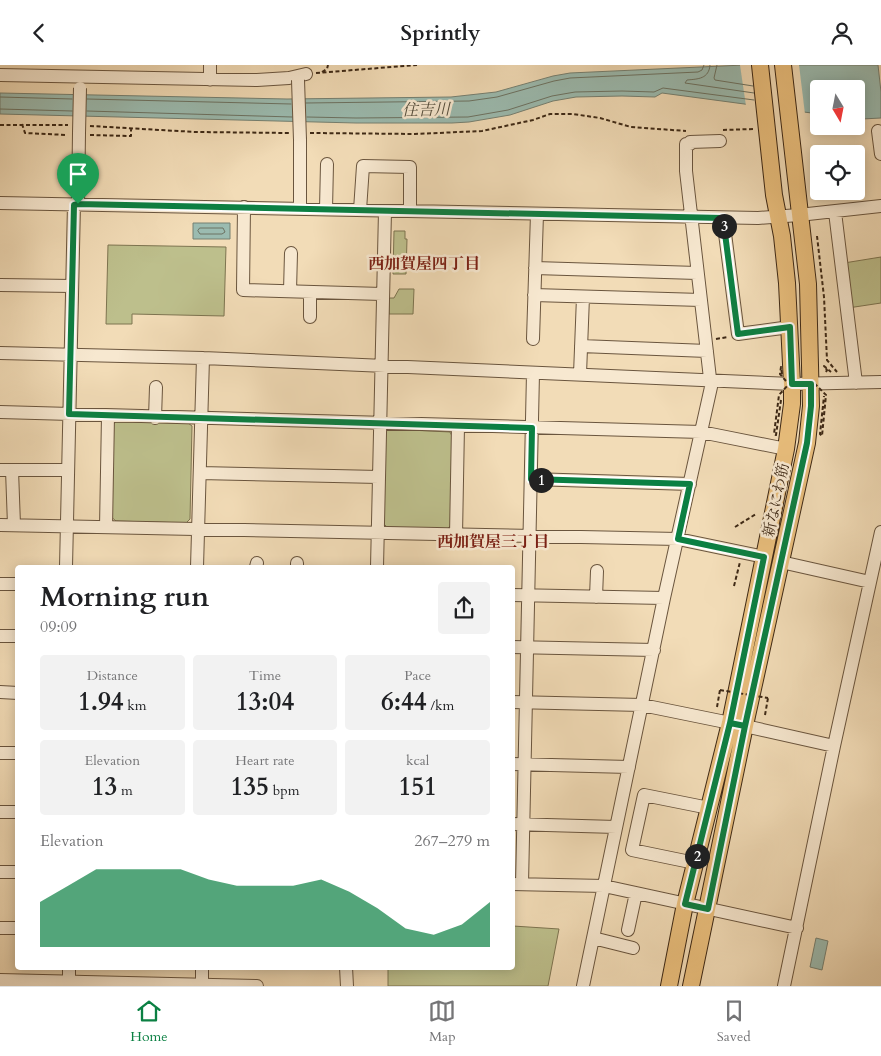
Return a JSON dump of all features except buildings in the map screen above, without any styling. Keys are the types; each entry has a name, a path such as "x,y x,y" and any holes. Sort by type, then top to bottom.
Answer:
{"main road":[{"name":"新なにわ筋","path":"691,986 708,909 764,557 786,449 792,404 787,380 790,327 787,283 778,217 760,126 760,65"},
{"name":"新なにわ筋","path":"669,986 685,904 709,807 737,725 781,562 807,443 811,406 808,283 783,65"}],"street":[{"path":"210,65 210,80"},
{"path":"0,75 258,80 300,74 300,209"},
{"path":"66,565 70,355 80,85"},
{"path":"878,131 881,154"},
{"path":"583,986 664,598 711,387 686,171 686,145 690,144 690,142 720,135"},
{"path":"326,209 327,164"},
{"path":"360,210 363,166 410,167 410,211"},
{"path":"0,203 691,218 778,217 881,206"},
{"path":"244,207 243,290 382,294"},
{"path":"377,565 385,211"},
{"path":"835,211 856,378"},
{"path":"533,339 537,214"},
{"path":"723,218 738,334 790,327"},
{"path":"290,291 291,253"},
{"path":"535,268 697,273"},
{"path":"0,285 72,287"},
{"path":"310,292 310,317"},
{"path":"534,295 701,300"},
{"path":"580,374 583,297"},
{"path":"581,346 706,345"},
{"path":"0,353 203,358 710,380 787,380 811,384 856,378 881,382"},
{"path":"197,565 203,358"},
{"path":"533,373 526,703 519,764 517,884 604,887 796,928"},
{"path":"155,418 156,387"},
{"path":"0,412 155,418 701,432 786,449"},
{"path":"106,527 108,416"},
{"path":"456,535 458,426"},
{"path":"14,525 6,470 68,470"},
{"path":"200,473 379,477"},
{"path":"531,479 690,484"},
{"path":"0,525 678,539 764,557"},
{"path":"784,986 881,532"},
{"path":"781,562 870,582"},
{"path":"596,597 597,571"},
{"path":"0,584 15,584"},
{"path":"515,595 664,598"},
{"path":"0,636 15,636"},
{"path":"515,647 654,650"},
{"path":"0,692 15,693"},
{"path":"515,702 642,705 834,746"},
{"path":"0,753 15,753"},
{"path":"519,764 629,767"},
{"path":"695,863 632,850 644,795 709,807"},
{"path":"0,812 15,812"},
{"path":"518,825 616,827"},
{"path":"0,872 15,873"},
{"path":"628,930 636,893"},
{"path":"0,928 15,928"},
{"path":"594,938 633,948"},
{"path":"69,970 69,984"},
{"path":"202,970 202,985"},
{"path":"346,970 347,986"},
{"path":"0,981 69,984 257,986"}],"path":[{"path":"322,73 327,69 328,65"},
{"path":"300,74 417,65"},
{"path":"0,125 77,128 131,127 196,132 300,135 415,134 482,131 533,120 550,114 566,114 600,118 632,127 693,131"},
{"path":"720,135 760,126"},
{"path":"816,231 824,297 827,360 838,374 856,378"},
{"path":"706,345 738,334"},
{"path":"781,400 776,435 774,434 780,395 789,384 815,383 826,395 822,435 820,434 824,395"},
{"path":"735,527 756,515"},
{"path":"734,586 741,558"},
{"path":"716,707 720,690 768,698 765,715"}],"green space":[{"path":"394,231 405,231 405,239 407,239 406,274 393,274"},
{"path":"108,245 226,247 224,316 132,314 132,324 106,324"},
{"path":"881,257 881,303 848,308 844,263"},
{"path":"399,289 414,289 413,314 389,314 389,298 394,298"},
{"path":"116,422 188,423 192,426 190,519 186,523 116,521 109,515 110,426"},
{"path":"389,429 450,432 452,436 451,525 447,529 387,527 383,523 385,433"},
{"path":"515,926 559,929 548,986 388,986 388,970 515,970"}],"water":[{"name":"住吉川","path":"744,65 878,65 881,118 865,119 865,80 810,80 810,113 662,93 655,97 576,97 553,101 510,115 452,123 356,123 0,114 0,93 287,99 451,97 496,92 570,73"},
{"path":"193,223 230,223 230,239 193,239"},
{"path":"816,938 828,941 822,970 810,967"}],"pier":[{"path":"740,65 799,65 805,114 746,106"}],"district":[{"name":"西加賀屋四丁目","path":"424,264"},
{"name":"西加賀屋三丁目","path":"493,542"}],"route":[{"path":"78,204 74,205 69,414 532,428 531,479 690,484 678,539 764,557 730,723 745,726 708,909 685,904 730,723 745,726 807,443 811,406 811,384 792,384 790,327 738,334 723,218 78,204"}]}
